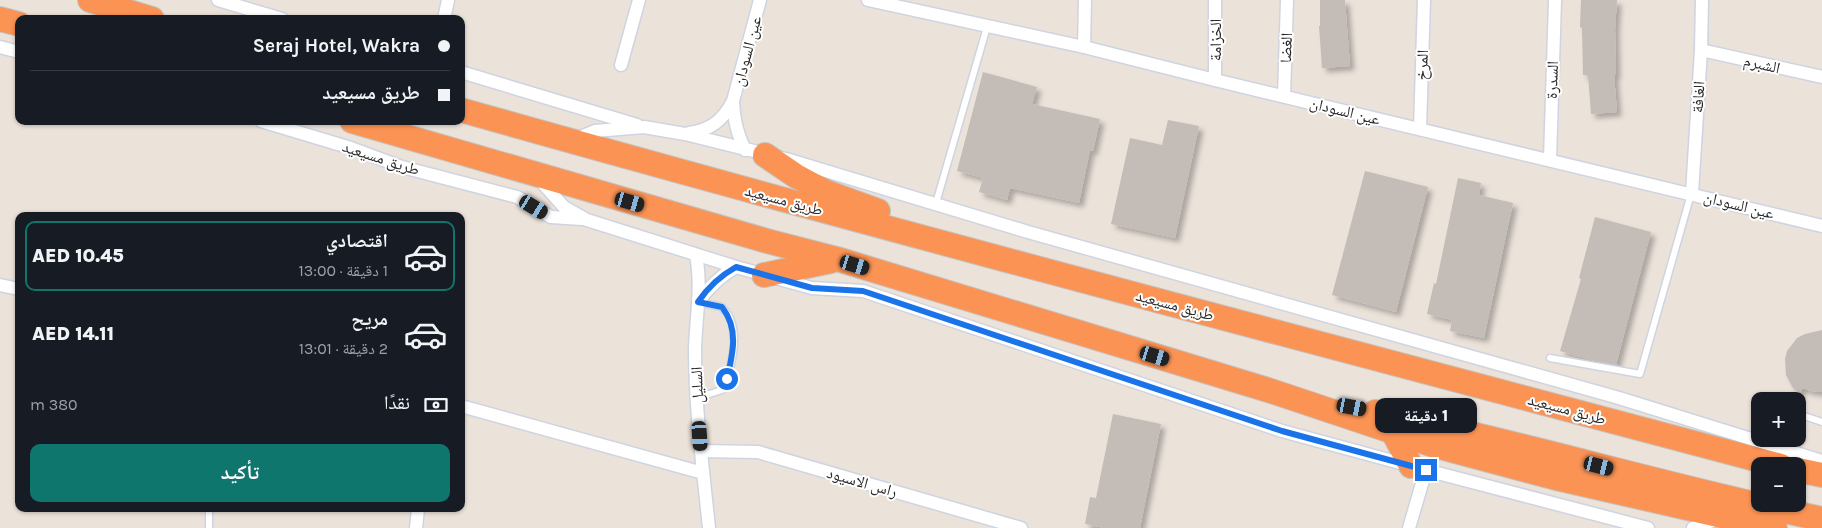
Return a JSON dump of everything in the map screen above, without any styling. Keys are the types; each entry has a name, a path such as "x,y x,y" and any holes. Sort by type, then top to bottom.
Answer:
{"highway":[{"path":"90,0 139,15"},
{"name":"طريق مسيعيد","path":"465,111 996,257 1751,458"},
{"name":"طريق مسيعيد","path":"366,125 837,260 1268,390 1436,446 1556,478 1775,528"},
{"path":"755,152 826,192 996,257"},
{"path":"764,275 837,260"},
{"path":"1268,390 1411,419 1746,503 1822,519"},
{"path":"1393,432 1418,468"}],"street":[{"path":"218,0 269,15"},
{"path":"445,15 448,0"},
{"path":"621,65 639,0"},
{"name":"عين السودان","path":"685,134 701,132 714,125 726,115 733,101 760,0"},
{"name":"عين السودان","path":"868,0 1084,47 1822,226"},
{"path":"1084,47 1085,0"},
{"name":"الخزامة","path":"1215,0 1215,80"},
{"name":"الغضا","path":"1284,96 1287,0"},
{"name":"المرخ","path":"1420,129 1424,0"},
{"name":"السدرة","path":"1550,160 1555,0"},
{"name":"الغافة","path":"1692,193 1701,50 1702,0"},
{"path":"0,47 15,51"},
{"name":"الشبرم","path":"1701,50 1822,77"},
{"name":"طريق مسيعيد","path":"465,73 644,127 685,134 786,159 1028,232 1619,398 1815,464"},
{"name":"عين السودان","path":"733,101 736,126 755,152"},
{"name":"طريق مسيعيد","path":"274,125 351,148 402,167 517,197 550,217 586,220 696,255 812,288 863,291 1273,428 1648,528"},
{"name":"طريق مسيعيد","path":"570,141 595,130 644,127"},
{"name":"طريق مسيعيد","path":"535,174 564,206 586,220"},
{"name":"السليل","path":"696,255 699,278 696,350 697,398 709,528"},
{"path":"698,302 715,281 736,267"},
{"path":"0,285 15,288"},
{"path":"465,407 703,472"},
{"name":"راس الاسيود","path":"701,451 758,452 1021,528"},
{"path":"1409,528 1418,468"},
{"path":"416,528 418,512"},
{"path":"1693,528 1724,516"}],"lane":[{"path":"936,203 987,27"},
{"path":"1550,358 1640,374 1692,193"},
{"path":"697,398 722,390 732,358 734,333 729,316 722,307 698,302"},
{"path":"1806,417 1822,422"},
{"path":"209,512 209,528"}],"building":[{"path":"1320,0 1345,0 1350,66 1322,68 1319,26"},
{"path":"1581,0 1617,0 1615,29 1616,75 1614,75 1617,112 1591,114 1588,75 1583,75 1582,28 1580,27"},
{"path":"983,72 1037,87 1032,104 1100,119 1093,151 1090,150 1079,203 1010,188 1007,200 979,192 983,178 957,171"},
{"path":"1168,120 1199,126 1175,238 1111,224 1130,138 1162,145"},
{"path":"1365,171 1428,187 1396,312 1332,295"},
{"path":"1458,178 1481,183 1479,195 1513,203 1484,338 1450,331 1452,320 1427,314 1434,283 1436,284"},
{"path":"1595,217 1651,232 1616,365 1560,351 1581,279 1579,278"},
{"path":"1822,330 1822,392 1803,388 1798,392 1793,388 1786,375 1785,359 1787,351 1797,338"},
{"path":"1113,414 1161,424 1140,528 1105,528 1085,524 1090,497 1096,498"}],"route":[{"path":"727,379 732,358 734,333 729,316 722,307 698,302 715,281 736,267 812,288 863,291 1282,431 1426,470"}]}
